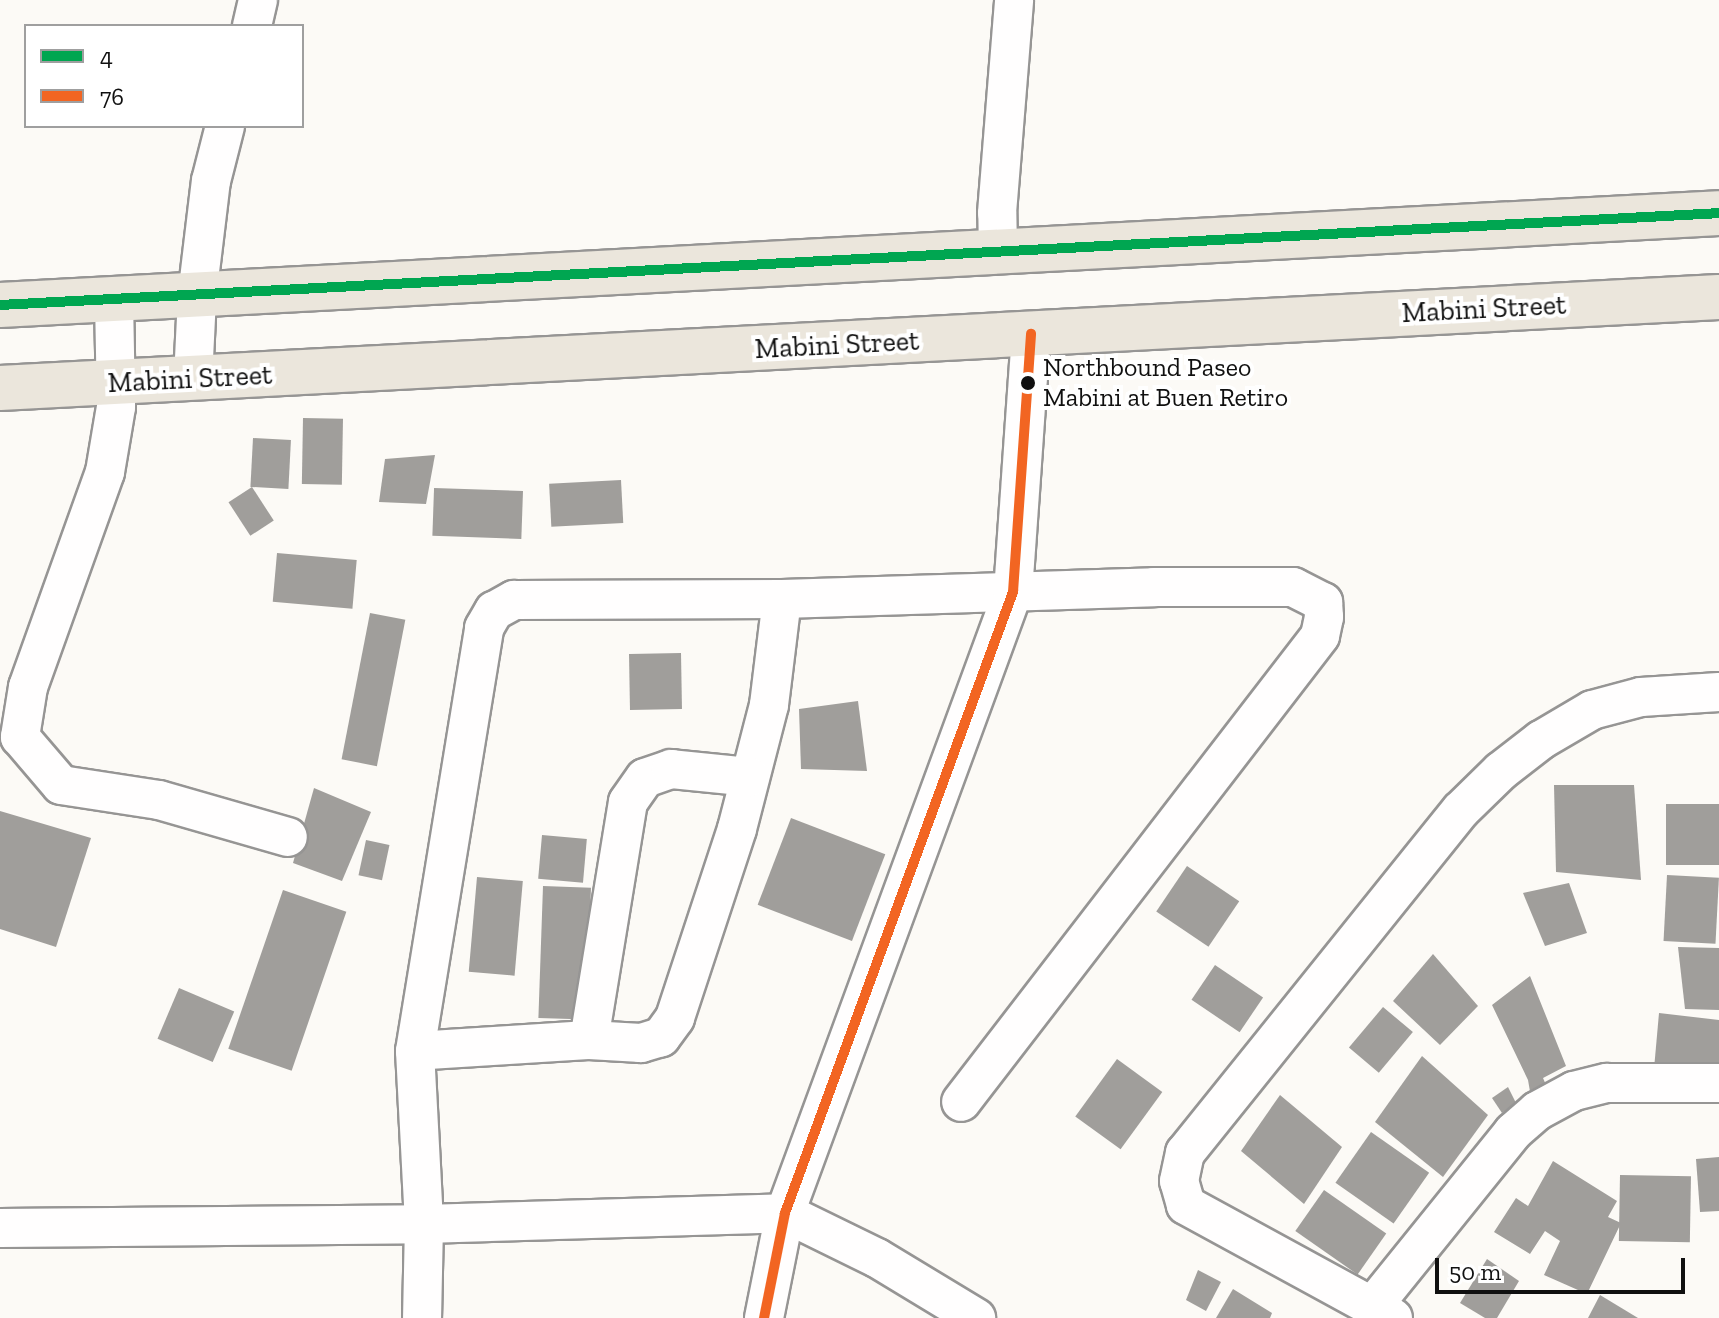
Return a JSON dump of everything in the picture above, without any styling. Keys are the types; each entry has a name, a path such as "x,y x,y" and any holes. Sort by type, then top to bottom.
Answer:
{"main road":[{"path":"0,305 1719,213"},
{"name":"Mabini Street","path":"0,388 1719,297"}],"street":[{"path":"252,24 258,0"},
{"path":"998,252 997,213 1014,0"},
{"path":"193,379 197,296 211,181 224,128"},
{"path":"114,300 116,407 105,472 28,687 20,737 61,785 159,800 288,837"},
{"path":"764,1318 785,1213 1013,592 1031,334"},
{"path":"422,1318 424,1224 415,1051 484,628 494,611 514,600 782,599 1293,587 1323,602 1320,636 961,1102"},
{"path":"415,1051 589,1040 641,1043 661,1037 675,1018 722,882 769,705 782,599"},
{"path":"1719,692 1641,697 1592,710 1541,740 1501,771 1461,810 1185,1153 1179,1181 1186,1205 1383,1312 1513,1132 1537,1111 1574,1091 1607,1083 1719,1083"},
{"path":"589,1040 628,802 645,778 671,769 750,777"},
{"path":"0,1228 424,1224 785,1213 877,1258 976,1318"}],"building":[{"path":"303,418 343,419 342,485 302,484"},
{"path":"253,438 291,440 288,489 250,487"},
{"path":"435,455 426,504 379,502 385,459"},
{"path":"621,480 623,523 551,527 549,484"},
{"path":"252,487 274,521 250,536 229,502"},
{"path":"434,488 523,491 521,539 432,536"},
{"path":"277,553 357,560 352,609 273,602"},
{"path":"370,613 405,620 377,766 342,759"},
{"path":"681,653 682,709 630,710 629,654"},
{"path":"858,701 867,771 801,769 799,709"},
{"path":"1554,785 1634,785 1641,880 1556,872"},
{"path":"314,788 371,812 342,881 293,863"},
{"path":"1666,804 1719,804 1719,865 1666,865"},
{"path":"0,811 91,838 56,947 0,929"},
{"path":"791,818 885,854 852,941 758,905"},
{"path":"542,835 587,839 583,883 538,879"},
{"path":"366,840 389,845 382,880 359,875"},
{"path":"1187,866 1239,901 1208,947 1156,912"},
{"path":"1667,875 1719,878 1715,944 1664,941"},
{"path":"477,877 523,881 515,976 469,972"},
{"path":"1569,883 1587,933 1545,946 1523,893"},
{"path":"543,886 591,888 586,1020 538,1018"},
{"path":"283,890 346,912 292,1071 228,1049"},
{"path":"1678,947 1719,948 1719,1010 1685,1009"},
{"path":"1433,954 1478,1006 1440,1045 1393,1001"},
{"path":"1215,965 1263,997 1240,1032 1192,1000"},
{"path":"1530,976 1566,1066 1543,1078 1550,1094 1532,1103 1528,1080 1492,1005"},
{"path":"179,988 234,1011 213,1062 158,1039"},
{"path":"1383,1007 1413,1032 1379,1073 1349,1048"},
{"path":"1659,1013 1719,1020 1719,1071 1654,1069"},
{"path":"1422,1056 1488,1115 1443,1177 1375,1122"},
{"path":"1117,1059 1162,1092 1121,1149 1075,1116"},
{"path":"1508,1087 1516,1103 1502,1113 1492,1098"},
{"path":"1280,1095 1342,1147 1304,1204 1241,1151"},
{"path":"1371,1132 1429,1173 1394,1224 1335,1183"},
{"path":"1719,1157 1719,1211 1700,1212 1696,1159"},
{"path":"1553,1161 1617,1201 1608,1217 1621,1223 1587,1294 1544,1275 1560,1241 1545,1231 1530,1254 1494,1232 1516,1198 1528,1206"},
{"path":"1620,1175 1691,1176 1690,1242 1619,1241"},
{"path":"1324,1190 1386,1234 1358,1275 1295,1231"},
{"path":"1487,1259 1519,1281 1497,1318 1485,1318 1460,1303"},
{"path":"1198,1270 1221,1282 1206,1311 1186,1300"},
{"path":"1233,1289 1272,1313 1270,1318 1216,1318"},
{"path":"1600,1295 1638,1318 1588,1318"}],"transit line":[{"name":"4","path":"0,305 1719,213"},
{"name":"76","path":"764,1318 785,1213 1013,592 1031,334"}],"place":[{"name":"Northbound Paseo Mabini at Buen Retiro","path":"1028,383"}]}
